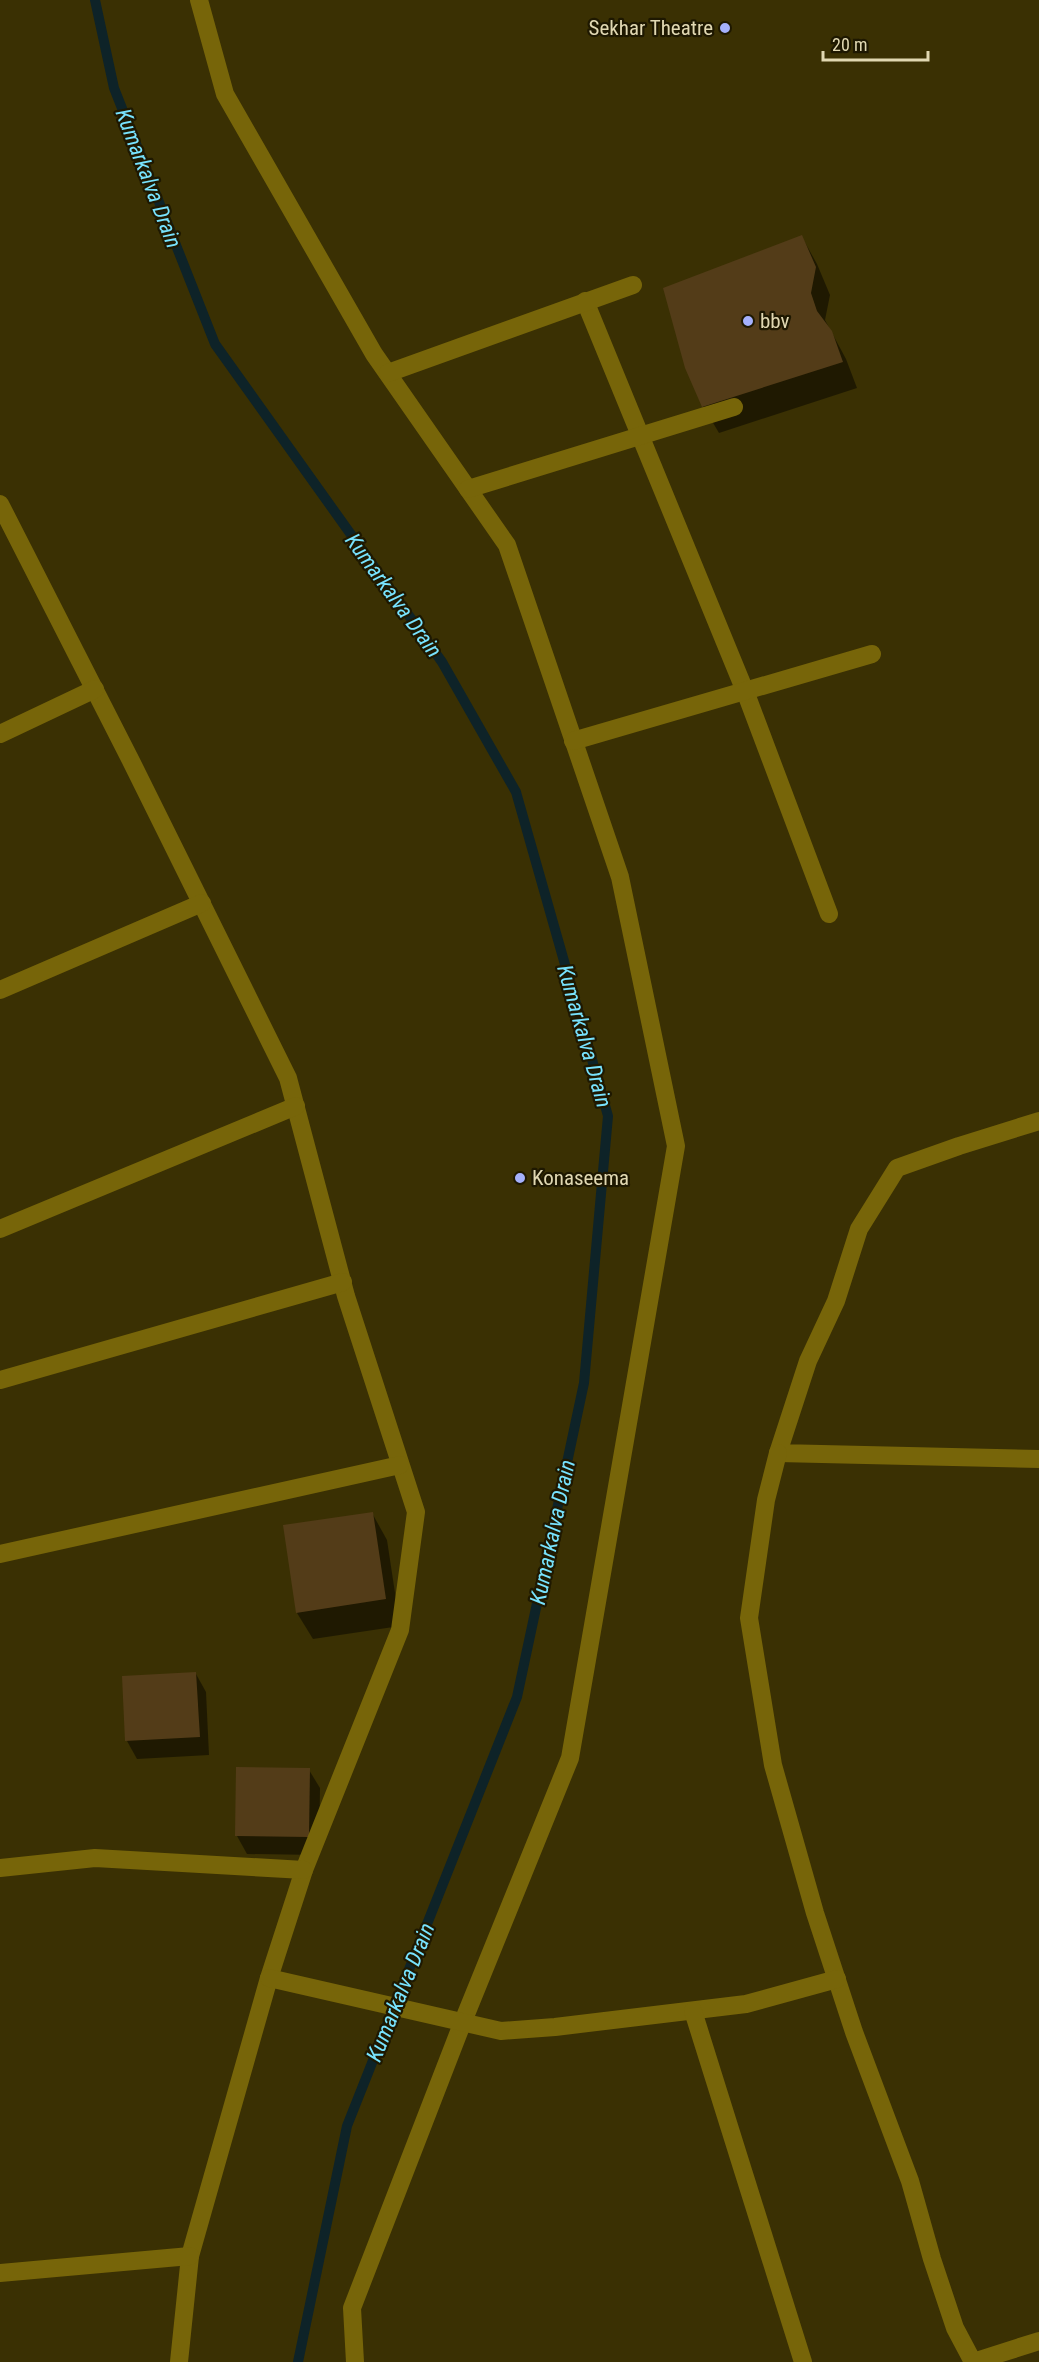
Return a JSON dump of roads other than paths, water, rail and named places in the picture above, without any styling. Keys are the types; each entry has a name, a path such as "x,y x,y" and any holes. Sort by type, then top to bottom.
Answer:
{"street":[{"path":"199,0 225,94 374,354 507,546 620,877 676,1146 570,1758 462,2024 352,2308 355,2362"},
{"path":"388,373 633,285"},
{"path":"585,301 745,691 829,914"},
{"path":"468,489 734,407"},
{"path":"0,504 95,689 288,1078 343,1282 416,1512 400,1630 304,1870 269,1978 190,2256 179,2362"},
{"path":"573,741 872,654"},
{"path":"0,734 95,689"},
{"path":"0,990 202,903"},
{"path":"0,1229 296,1106"},
{"path":"1039,1121 897,1168 859,1229 836,1301 808,1361 778,1453 766,1500 749,1618 773,1765 815,1912 854,2032 910,2181 955,2328 973,2362 1039,2341"},
{"path":"0,1380 343,1282"},
{"path":"778,1453 1039,1459"},
{"path":"0,1554 400,1465"},
{"path":"0,1868 95,1858 304,1870"},
{"path":"269,1978 462,2024 501,2031 555,2027 746,2004 837,1979"},
{"path":"693,2011 804,2362"},
{"path":"0,2273 190,2256"}],"waterway":[{"name":"Kumarkalva Drain","path":"95,0 114,88 215,344 442,662 516,792 608,1116 584,1383 517,1697 347,2126 298,2362"}],"place":[{"name":"Sekhar Theatre","path":"725,28"},
{"name":"bbv","path":"748,321"},
{"name":"Konaseema","path":"520,1178"}]}
